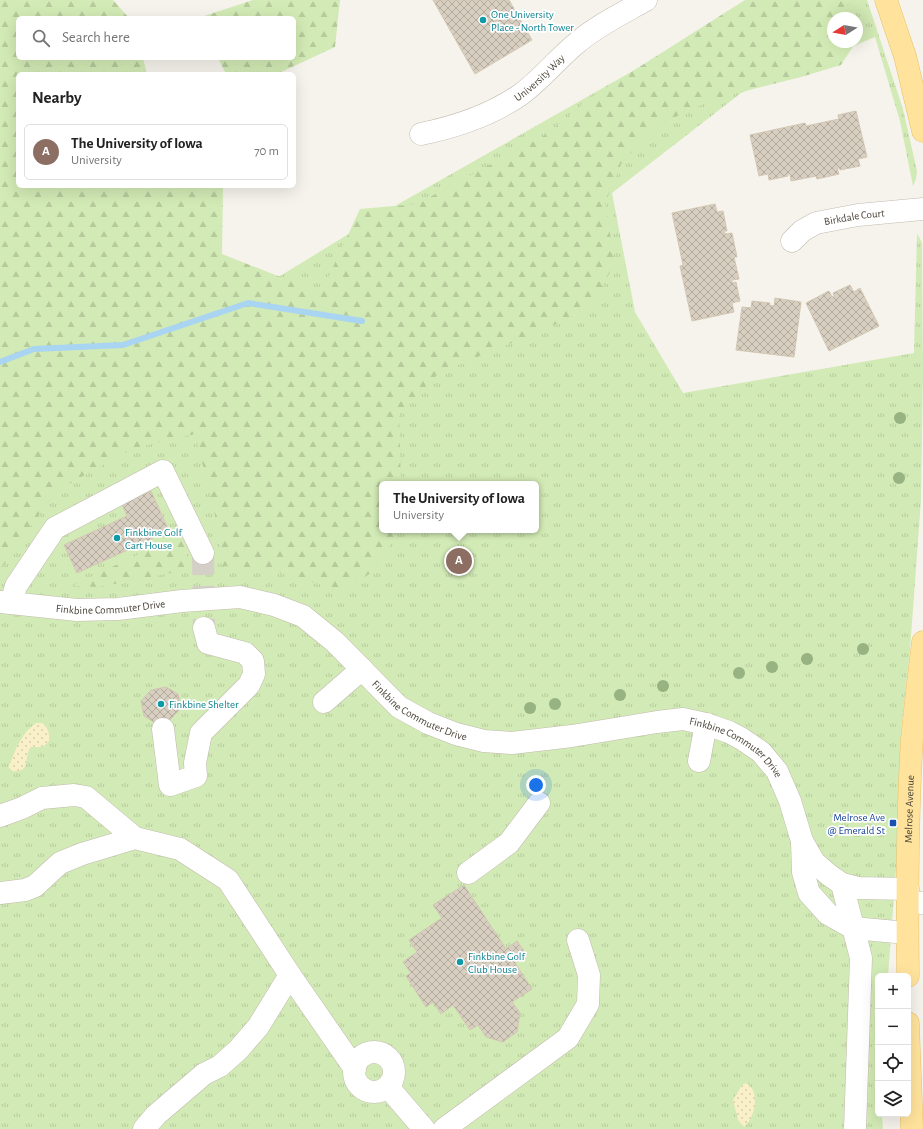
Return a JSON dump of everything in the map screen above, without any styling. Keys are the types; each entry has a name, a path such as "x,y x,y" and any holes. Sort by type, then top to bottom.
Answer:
{"main road":[{"path":"886,0 905,56 923,131"},
{"name":"Melrose Avenue","path":"908,973 907,933 913,898 912,738 923,642"},
{"path":"909,1045 912,1129"}],"street":[{"name":"University Way","path":"421,134 444,129 488,112 520,95 550,69 578,41 607,22 646,0"},
{"name":"Birkdale Court","path":"792,241 802,231 816,223 858,215 923,209"},
{"path":"6,602 55,528 163,471 204,553"},
{"name":"Finkbine Commuter Drive","path":"6,602 77,610 118,609 182,601 240,597 274,605 303,616 335,642 399,706 428,723 456,734 484,741 512,743 572,736 683,719 706,724 742,738 761,752 777,771 790,801 802,841 814,862 829,876 842,884 913,898"},
{"path":"164,729 170,785 196,776 195,763 201,733 249,685 254,674 252,661 245,653 208,644 204,628"},
{"path":"324,702 362,669"},
{"path":"699,762 706,724"},
{"path":"0,816 42,798 74,795 86,797 135,838 180,849 228,880 290,975 355,1069 356,1081 365,1090 377,1092 388,1087 394,1075 394,1068 391,1062 386,1057 374,1052 361,1058 355,1069"},
{"path":"468,873 509,843 539,803"},
{"path":"0,893 24,890 35,886 60,863 82,854 135,838"},
{"name":"Finkbine Commuter Drive","path":"802,841 803,872 809,893 828,914 853,928 907,933"},
{"path":"842,884 861,958 855,1129"},
{"path":"444,1129 568,1038 588,1004 589,975 578,940"},
{"path":"144,1129 156,1115 204,1074 220,1066 238,1050 258,1027 290,975"},
{"path":"388,1087 424,1129"}],"green space":[{"path":"0,0 113,0 127,16 16,16 16,60 144,60 146,72 16,72 16,188 223,188 222,254 321,293 360,209 417,204 549,133 587,100 745,0 846,0 850,12 827,12 827,48 852,48 841,65 801,77 714,99 662,123 622,162 605,203 615,263 591,307 539,332 440,372 399,414 401,481 379,481 379,533 394,533 392,542 371,573 342,591 270,569 222,566 214,509 195,434 134,448 56,491 0,570"},
{"path":"253,0 340,0 335,47 281,72 225,72 219,60 296,60 296,16 204,16"},
{"path":"758,0 867,0 903,109 917,171 913,186 900,121 875,37 863,42 863,12 827,12 827,48 849,48 741,93 612,193 635,312 683,393 914,353 917,233 922,243 923,372 921,500 910,650 901,729 897,856 888,973 875,973 875,1117 882,1117 883,1129 0,1129 0,448 386,211"},
{"path":"181,534 191,569 99,587 72,586"}],"sand":[{"path":"36,723 42,723 46,727 49,733 49,741 43,747 31,747 27,755 25,767 19,771 13,771 9,768 9,765 17,748 26,732"},
{"path":"746,1083 754,1092 755,1105 748,1123 744,1127 738,1120 733,1100 742,1085"}],"building":[{"name":"One University Place - North Tower","path":"433,0 509,0 532,40 475,74"},
{"path":"856,111 867,157 858,159 860,166 840,170 837,168 839,174 817,179 816,176 791,181 790,174 787,174 788,176 769,180 768,174 759,176 750,135 805,123 806,126 839,119 838,115"},
{"path":"715,204 717,212 723,211 727,231 724,231 725,234 732,233 737,257 734,257 739,279 732,280 732,283 736,282 740,301 732,303 734,312 692,321 680,266 683,265 672,213"},
{"path":"850,285 854,292 860,288 879,326 829,351 806,303 829,291 832,297 834,296 833,293"},
{"path":"775,298 801,302 794,357 736,350 742,307 751,308 752,301 770,303 769,305 774,306"},
{"name":"Finkbine Golf Cart House","path":"151,491 169,531 77,573 64,545 127,516 122,504"},
{"name":"Finkbine Shelter","path":"166,687 178,694 181,708 170,720 155,723 144,716 141,701 151,690"},
{"name":"Finkbine Golf Club House","path":"464,885 506,949 517,941 527,955 515,963 532,989 512,1002 520,1013 517,1032 503,1042 486,1037 478,1025 470,1030 453,1005 441,1014 433,1002 426,1007 406,976 411,973 403,962 417,952 409,940 442,918 433,905"}],"waterway":[{"path":"0,362 34,349 123,345 248,303 362,321"}],"tunnel":[{"path":"203,553 204,628"}],"place":[{"name":"One University Place - North Tower","path":"483,20"},
{"name":"Finkbine Golf Cart House","path":"117,538"},
{"name":"The University of Iowa","path":"459,561"},
{"name":"Finkbine Shelter","path":"161,704"},
{"name":"Melrose Ave @ Emerald St","path":"893,823"},
{"name":"Finkbine Golf Club House","path":"460,962"}]}
